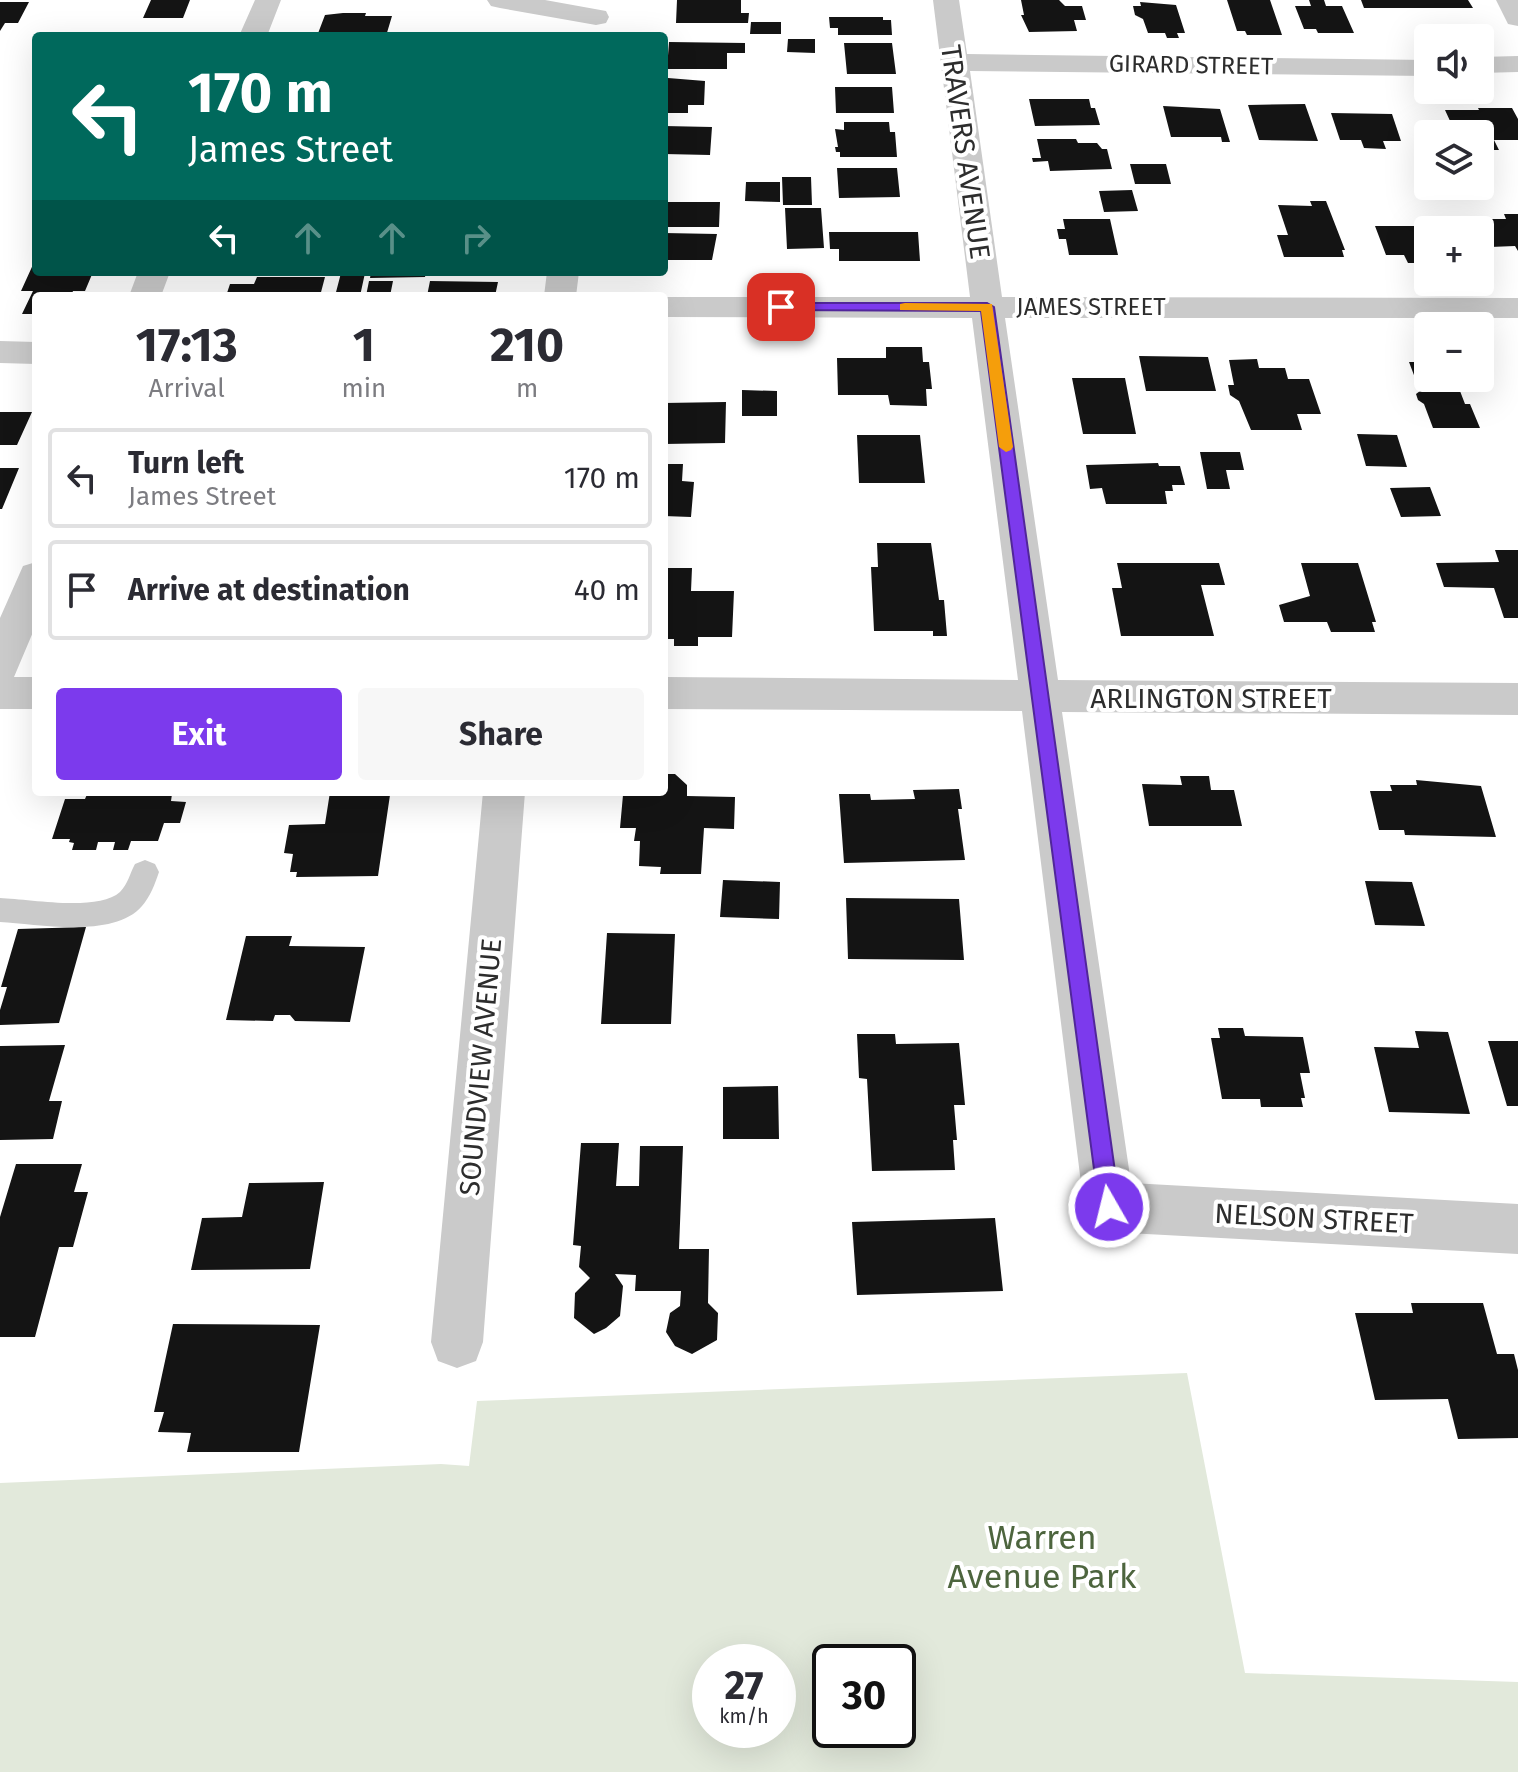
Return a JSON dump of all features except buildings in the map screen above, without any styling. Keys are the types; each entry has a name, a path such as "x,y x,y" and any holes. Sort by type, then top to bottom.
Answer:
{"street":[{"path":"255,32 268,0"},
{"path":"500,0 597,18"},
{"name":"TRAVERS AVENUE","path":"946,0 1109,1207"},
{"path":"1509,0 1518,18"},
{"name":"GIRARD STREET","path":"953,62 1414,68"},
{"path":"1494,65 1518,64"},
{"name":"JAMES STREET","path":"668,307 1518,308"},
{"path":"0,352 32,353"},
{"path":"0,667 32,586"},
{"path":"0,693 32,693"},
{"name":"ARLINGTON STREET","path":"668,693 1518,699"},
{"name":"SOUNDVIEW AVENUE","path":"457,1342 504,796"},
{"name":"NELSON STREET","path":"1109,1207 1518,1229"}],"lane":[{"path":"0,910 91,913 119,908 138,893 145,872"}],"green space":[{"name":"Warren Avenue Park","path":"1187,1373 1245,1673 1518,1682 1518,1772 0,1772 0,1483 441,1464 469,1466 477,1401"}],"slow traffic":[{"path":"905,307 987,307 1006,447"}],"route":[{"path":"781,307 987,307 1109,1207"}]}
